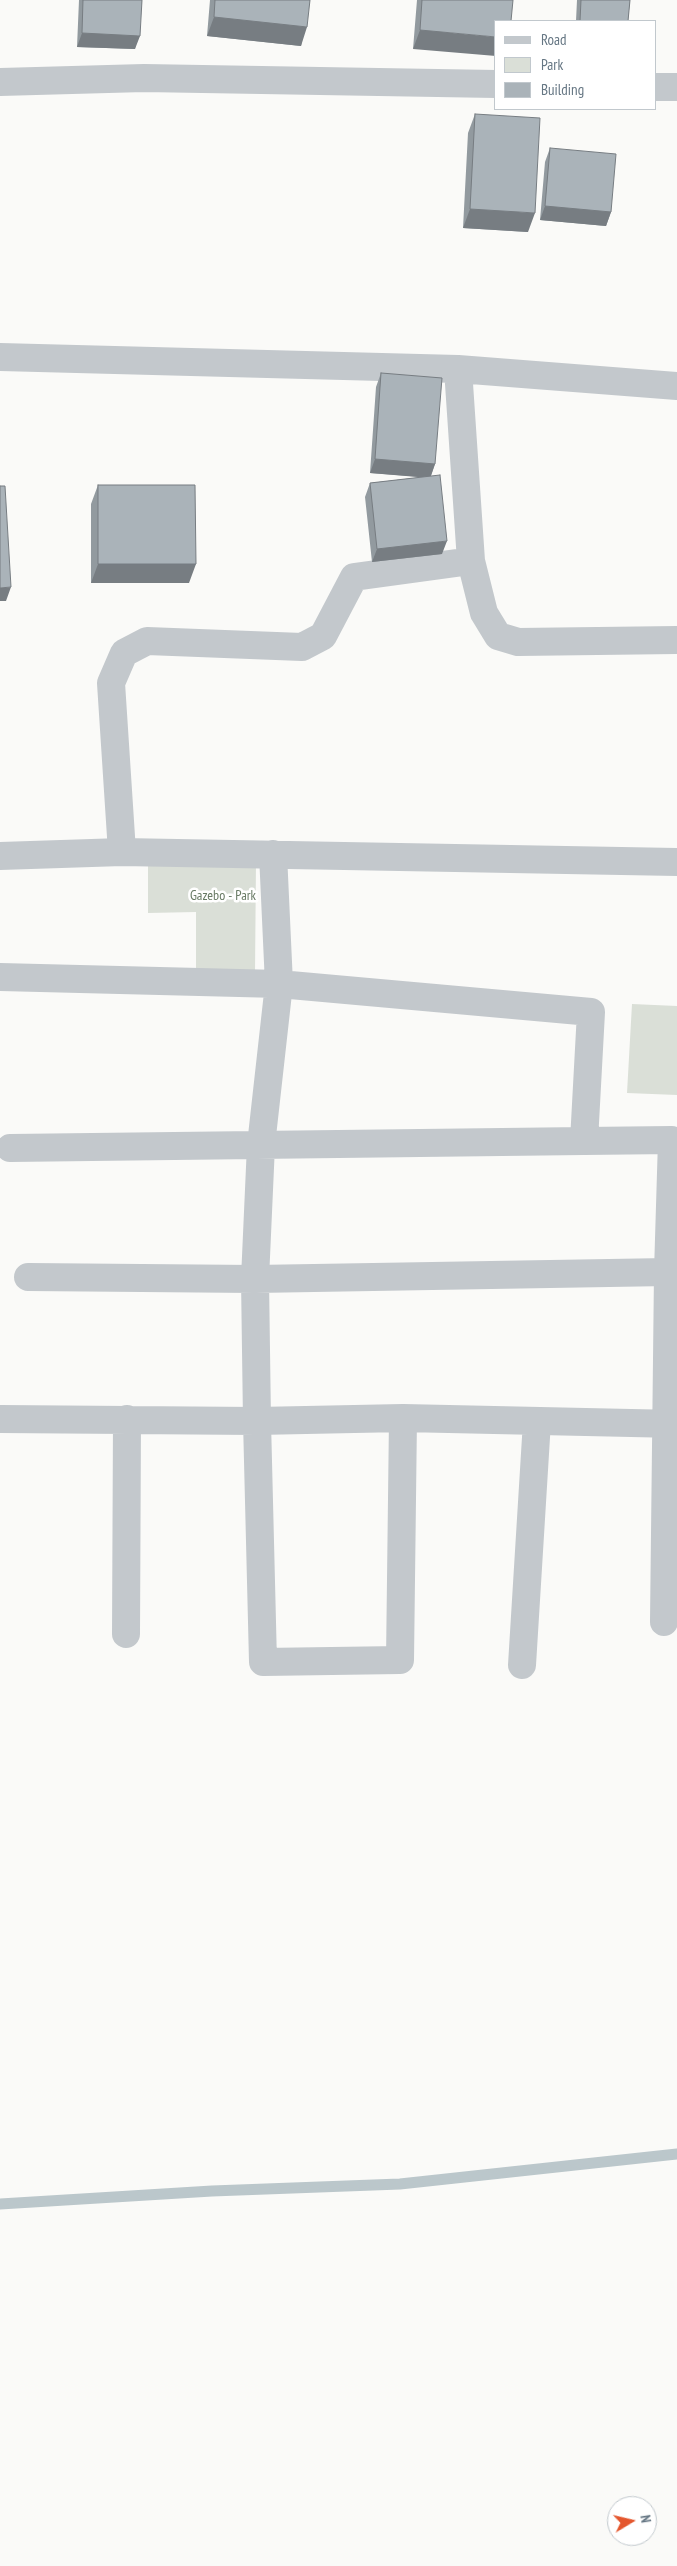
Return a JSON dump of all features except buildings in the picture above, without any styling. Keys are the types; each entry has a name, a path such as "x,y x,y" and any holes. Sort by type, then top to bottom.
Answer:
{"street":[{"path":"0,82 144,78 494,84"},
{"path":"657,87 677,88"},
{"path":"0,357 458,369 677,386"},
{"path":"458,369 471,561 484,613 498,636 518,642 677,640"},
{"path":"122,852 112,683 124,652 147,641 302,647 323,636 354,577 471,561"},
{"path":"0,856 122,852 677,862"},
{"path":"273,854 279,984 261,1145 255,1278 263,1662 400,1660 403,1418"},
{"path":"0,977 279,984 591,1012 584,1142"},
{"path":"10,1148 675,1140 668,1272 672,1424 664,1622"},
{"path":"28,1277 255,1278 668,1272"},
{"path":"0,1419 258,1421 403,1418 672,1424"},
{"path":"126,1634 127,1419"},
{"path":"522,1665 537,1421"}],"green space":[{"name":"Gazebo - Park","path":"256,862 255,972 196,969 196,912 148,913 148,863"},
{"path":"632,1004 677,1006 677,1095 627,1093"}],"waterway":[{"path":"0,2204 212,2191 400,2184 677,2154"}]}
